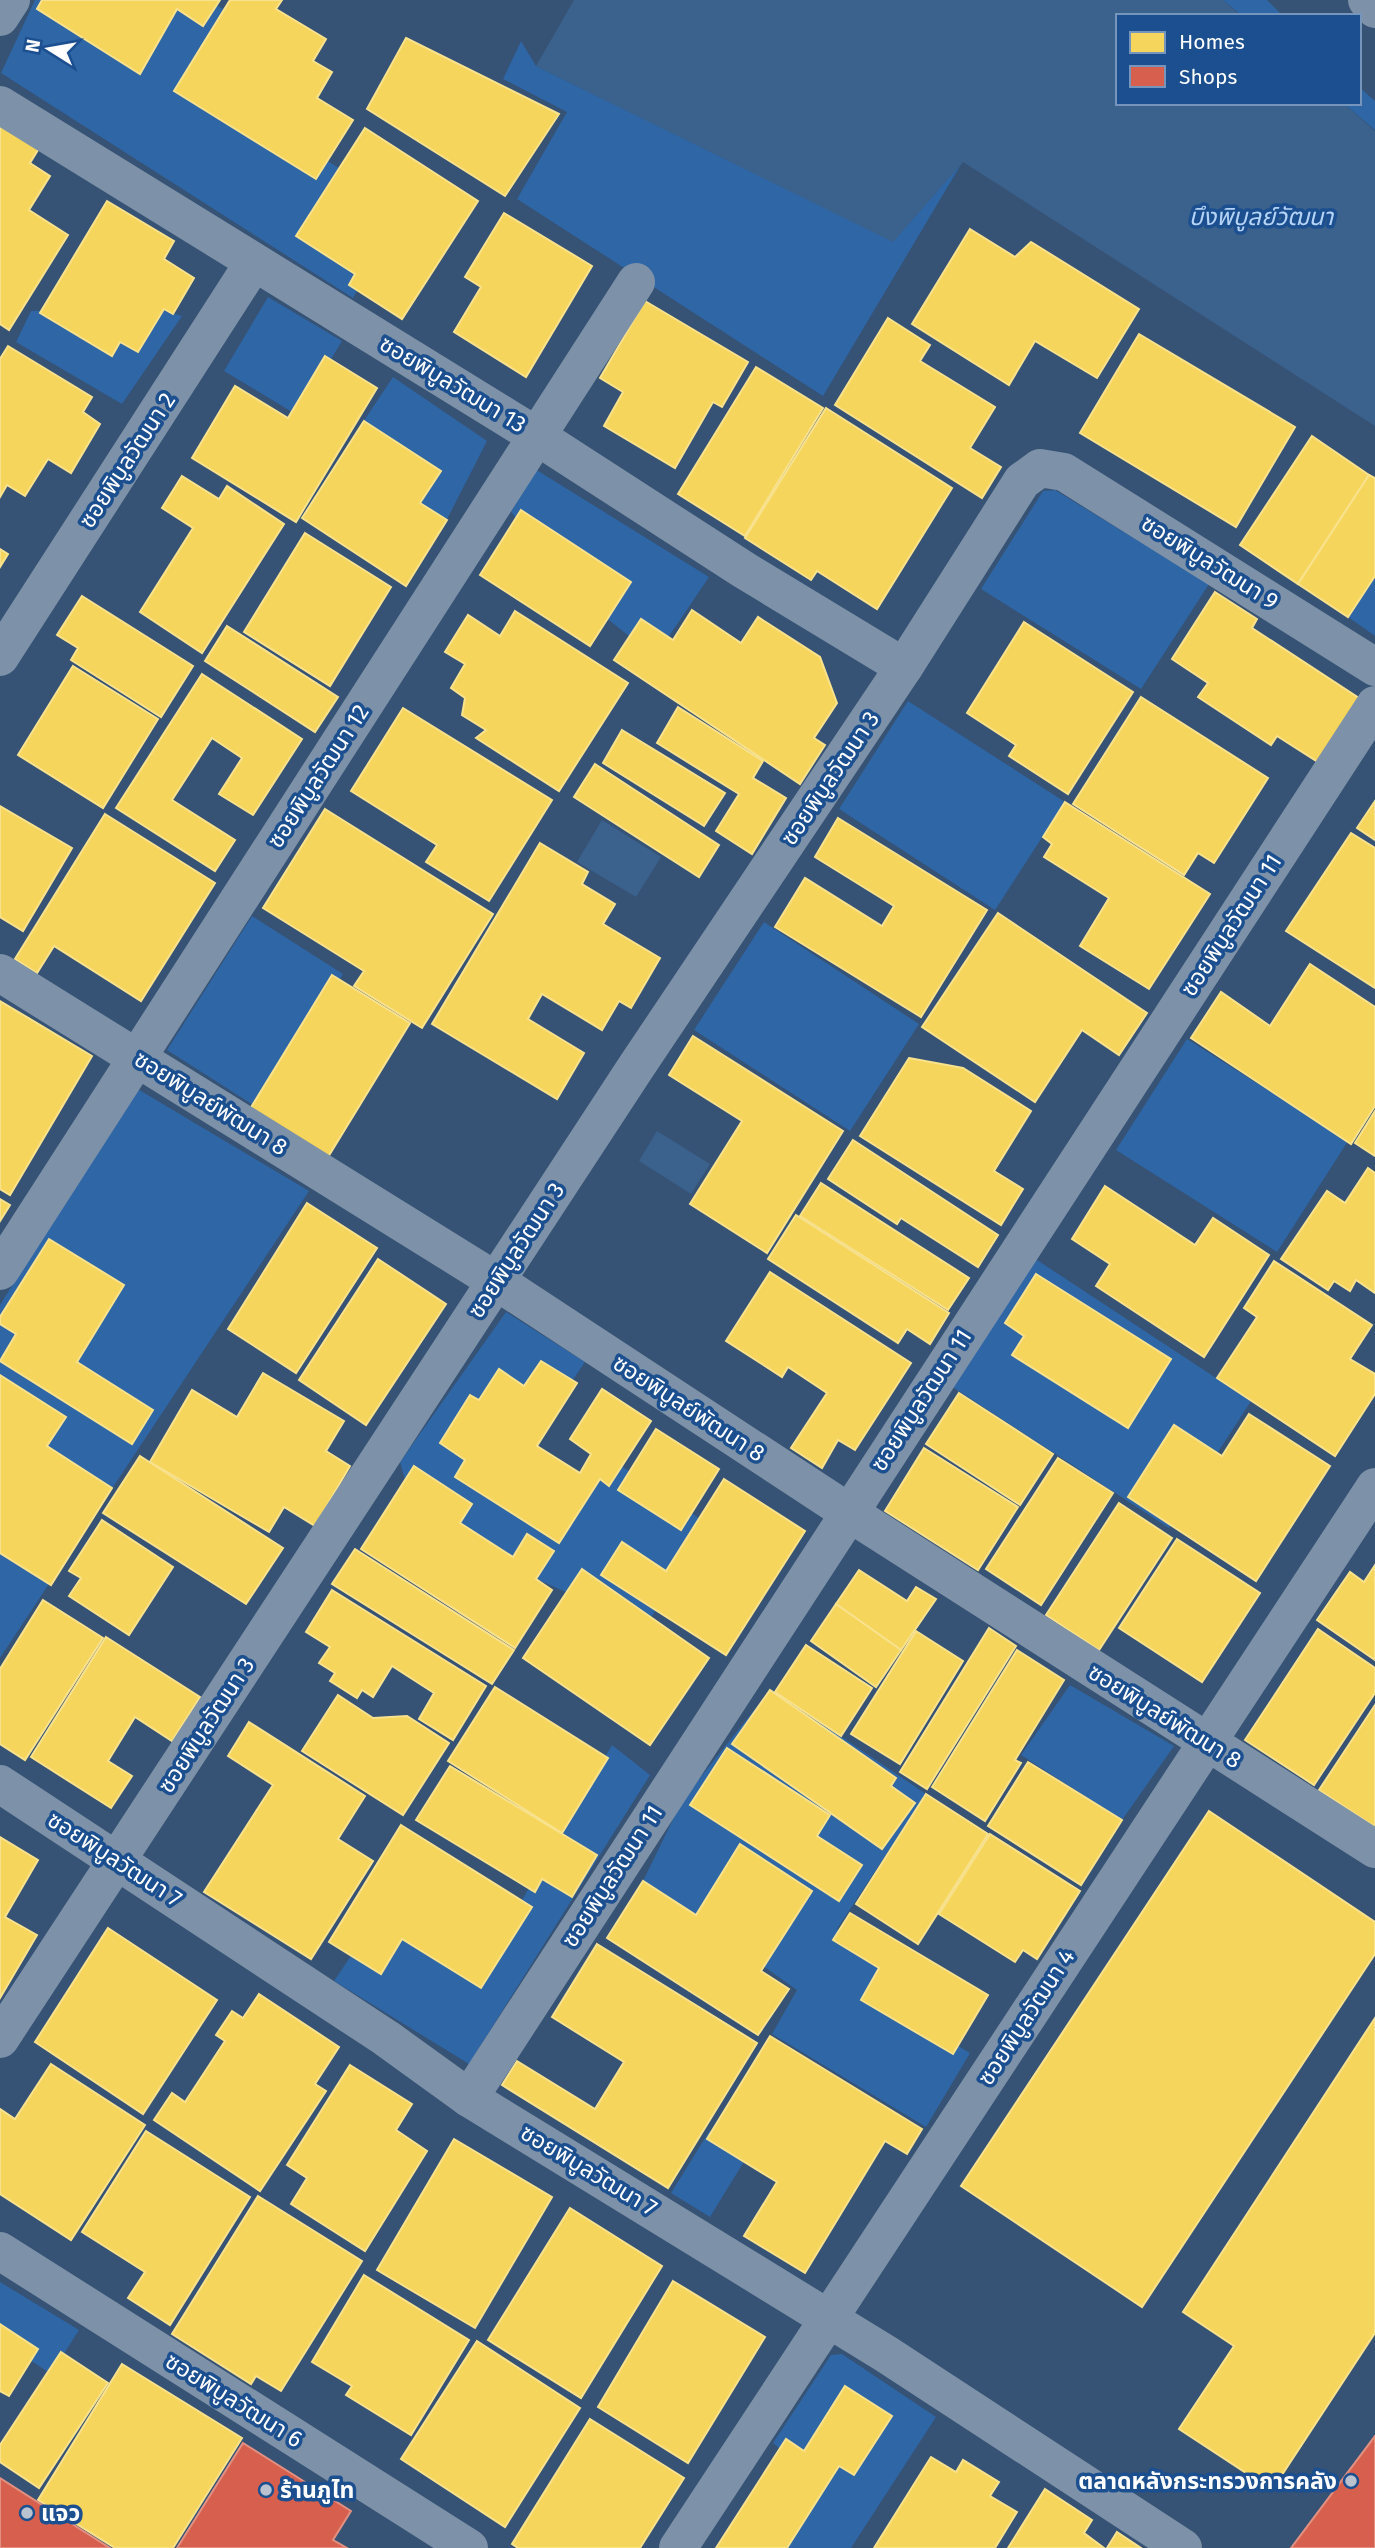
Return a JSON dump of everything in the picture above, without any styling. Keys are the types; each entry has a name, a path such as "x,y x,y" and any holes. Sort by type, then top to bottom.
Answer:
{"street":[{"path":"0,18 11,0"},
{"path":"1367,0 1375,9"},
{"name":"ซอยพิบูลวัฒนา 13","path":"0,105 536,435 744,570 904,667"},
{"name":"ซอยพิบูลวัฒนา 2","path":"0,657 254,262"},
{"name":"ซอยพิบูลวัฒนา 12","path":"0,1271 636,282"},
{"name":"ซอยพิบูลวัฒนา 3","path":"0,2039 496,1281 904,667 1022,481 1040,468"},
{"name":"ซอยพิบูลวัฒนา 9","path":"1040,468 1064,471 1082,481 1375,667"},
{"name":"ซอยพิบูลวัฒนา 11","path":"469,2098 1375,705"},
{"name":"ซอยพิบูลย์พัฒนา 8","path":"0,973 496,1281 848,1512 1375,1849"},
{"name":"ซอยพิบูลวัฒนา 4","path":"678,2548 1375,1487"},
{"name":"ซอยพิบูลวัฒนา 7","path":"0,1784 386,2038 469,2098 828,2318 1183,2548"},
{"name":"ซอยพิบูลวัฒนา 6","path":"0,2251 469,2548"}],"shaded area":[{"path":"35,0 206,0 235,15 196,81 403,207 353,298 1,73"},
{"path":"1223,0 1267,0 1281,14 1240,14"},
{"path":"521,41 536,66 893,241 963,161 823,396 517,199 567,112 503,79"},
{"path":"1361,89 1375,101 1375,130 1345,105 1361,105"},
{"path":"268,297 342,341 297,415 224,371"},
{"path":"149,306 182,316 122,404 16,342 31,311"},
{"path":"393,377 487,441 441,531 355,434"},
{"path":"535,469 709,577 655,657 599,612 511,512"},
{"path":"1055,490 1209,584 1141,689 981,589 1043,491"},
{"path":"1375,576 1375,636 1348,617"},
{"path":"908,701 1065,802 995,910 839,809"},
{"path":"252,916 343,974 258,1108 167,1050"},
{"path":"764,922 919,1024 850,1131 694,1030"},
{"path":"1187,1039 1348,1141 1277,1252 1116,1150"},
{"path":"136,1088 309,1191 0,1658 0,1305"},
{"path":"1034,1258 1251,1401 1169,1528 951,1386"},
{"path":"506,1312 585,1362 524,1451 575,1487 611,1459 714,1528 644,1627 418,1526 400,1462"},
{"path":"1070,1685 1174,1746 1122,1820 1021,1755"},
{"path":"771,1689 926,1794 837,1929 892,1962 873,1995 970,2053 926,2127 772,2034 797,1990 643,1881 683,1799"},
{"path":"612,1745 650,1775 469,2064 334,1981 388,1901 482,1969"},
{"path":"710,2130 748,2155 710,2217 671,2193"},
{"path":"0,2282 79,2330 51,2374 0,2340"},
{"path":"842,2354 936,2417 851,2548 787,2548 825,2487 773,2443 831,2355"}],"water":[{"name":"บึงพิบูลย์วัฒนา","path":"574,0 1223,0 1239,14 1116,14 1116,105 1345,105 1375,131 1375,426 963,162 893,242 536,66"},
{"path":"602,820 661,857 636,897 577,862"},
{"path":"657,1131 710,1164 691,1194 639,1161"}],"building: Homes":[{"path":"42,0 220,0 203,26 177,9 140,74 37,9"},
{"path":"230,0 282,0 276,9 326,39 313,61 332,72 317,98 353,120 316,179 174,91"},
{"path":"406,38 559,114 505,196 367,109"},
{"path":"5,121 41,145 30,163 50,176 29,210 68,235 9,330 0,324 0,129"},
{"path":"365,128 478,201 402,319 349,285 355,274 296,236"},
{"path":"107,201 174,241 164,259 194,278 173,314 164,309 138,352 120,342 112,356 40,313"},
{"path":"504,213 592,266 526,377 454,332 481,287 465,277"},
{"path":"970,229 1015,257 1031,242 1139,309 1097,378 1035,341 1009,385 912,324"},
{"path":"645,301 748,362 722,407 713,402 675,468 604,426 623,392 600,378"},
{"path":"888,318 930,345 920,361 995,407 970,448 1001,467 982,498 835,405"},
{"path":"1139,334 1295,427 1236,527 1080,433"},
{"path":"8,346 92,397 83,412 100,424 71,473 48,459 25,496 7,485 0,497 0,359"},
{"path":"325,356 377,388 296,522 192,458 235,386 288,418"},
{"path":"756,367 823,408 745,536 678,494"},
{"path":"826,408 952,488 877,609 817,571 811,580 745,538"},
{"path":"364,421 441,471 420,503 447,520 406,586 302,518"},
{"path":"1312,436 1369,475 1298,584 1240,545"},
{"path":"1369,475 1375,478 1375,576 1348,617 1298,584"},
{"path":"182,476 219,499 227,486 284,524 202,653 140,612 193,528 162,508"},
{"path":"521,510 631,582 590,646 480,575"},
{"path":"305,533 391,587 330,686 244,632"},
{"path":"0,549 8,554 0,567"},
{"path":"1215,592 1257,619 1252,628 1359,698 1318,762 1277,736 1271,745 1198,697 1208,683 1172,659"},
{"path":"82,596 193,666 161,717 71,660 78,648 57,635"},
{"path":"692,610 741,643 758,617 820,657 837,703 814,738 825,745 800,784 614,660 641,619 673,640"},
{"path":"515,611 628,683 559,791 476,738 486,730 462,715 465,698 451,688 465,664 445,652 468,615 500,636"},
{"path":"1024,622 1133,692 1068,794 1009,756 1016,745 967,713"},
{"path":"227,626 338,697 315,732 205,661"},
{"path":"73,666 158,719 103,808 18,755"},
{"path":"202,674 302,739 253,815 219,794 242,758 212,738 172,800 235,840 215,871 116,808"},
{"path":"1141,697 1268,778 1214,863 1198,853 1184,875 1073,804"},
{"path":"678,707 763,761 753,778 786,798 752,854 716,831 739,794 657,743"},
{"path":"403,708 552,800 489,901 426,862 437,845 351,791"},
{"path":"622,730 725,793 704,826 603,763"},
{"path":"595,764 719,845 699,877 574,797"},
{"path":"1375,801 1375,840 1357,828"},
{"path":"1065,802 1210,894 1149,989 1080,946 1109,898 1044,857 1052,844 1043,837"},
{"path":"0,806 72,848 23,931 0,917"},
{"path":"325,809 493,914 422,1028 354,986 364,971 263,908"},
{"path":"105,814 215,883 141,1001 54,946 37,973 15,959"},
{"path":"838,818 987,910 921,1017 775,927 805,878 882,926 894,906 815,857"},
{"path":"1351,833 1375,848 1375,988 1286,931"},
{"path":"540,843 588,872 582,884 615,904 603,924 660,958 631,1008 619,1001 602,1030 542,994 528,1019 584,1053 557,1099 432,1024"},
{"path":"998,913 1147,1013 1119,1055 1082,1030 1035,1102 922,1027"},
{"path":"1310,964 1375,1007 1375,1106 1351,1144 1191,1038 1221,992 1270,1026"},
{"path":"332,975 410,1023 328,1157 250,1109"},
{"path":"0,1001 92,1056 10,1195 0,1189"},
{"path":"693,1036 843,1131 767,1253 690,1204 742,1121 669,1075"},
{"path":"909,1058 963,1068 1031,1111 994,1171 1023,1189 1001,1225 860,1136"},
{"path":"1375,1111 1375,1156 1355,1143"},
{"path":"853,1140 998,1235 978,1267 901,1218 897,1224 828,1179"},
{"path":"1368,1168 1375,1173 1375,1293 1356,1280 1350,1291 1334,1281 1328,1290 1281,1259 1327,1191 1345,1203"},
{"path":"821,1183 969,1278 948,1310 800,1216"},
{"path":"1105,1186 1195,1245 1213,1218 1269,1255 1204,1357 1096,1286 1110,1264 1072,1239"},
{"path":"0,1199 10,1205 0,1221"},
{"path":"307,1203 377,1248 296,1373 228,1329"},
{"path":"796,1215 949,1313 930,1344 907,1329 898,1343 768,1259"},
{"path":"49,1239 124,1285 77,1362 153,1410 132,1444 0,1361 16,1334 0,1324 0,1317"},
{"path":"378,1259 446,1304 366,1425 299,1380"},
{"path":"1274,1261 1372,1325 1350,1359 1375,1374 1375,1394 1335,1456 1217,1378 1257,1317 1244,1308"},
{"path":"770,1272 911,1363 855,1450 838,1440 822,1468 791,1448 827,1393 788,1367 782,1377 726,1341"},
{"path":"1036,1274 1171,1359 1128,1428 1012,1355 1024,1336 1005,1323"},
{"path":"541,1361 577,1383 537,1446 580,1473 591,1454 570,1439 602,1389 651,1421 609,1486 600,1479 559,1543 455,1477 465,1460 440,1443 470,1395 479,1400 499,1369 524,1386"},
{"path":"263,1373 344,1421 326,1451 350,1466 315,1526 284,1507 269,1532 150,1462 192,1390 237,1417"},
{"path":"0,1375 66,1417 47,1446 112,1488 51,1585 0,1553"},
{"path":"959,1393 1053,1454 1020,1505 926,1444"},
{"path":"1249,1414 1330,1466 1256,1581 1128,1497 1174,1425 1222,1456"},
{"path":"656,1429 719,1469 681,1530 618,1490"},
{"path":"924,1448 1018,1507 978,1570 885,1511"},
{"path":"140,1456 283,1548 246,1604 103,1513"},
{"path":"1058,1458 1113,1493 1041,1605 986,1569"},
{"path":"414,1466 472,1504 460,1523 513,1557 527,1534 554,1551 536,1579 552,1590 515,1648 361,1549"},
{"path":"724,1479 805,1531 726,1655 601,1575 622,1542 666,1571"},
{"path":"1119,1503 1172,1538 1099,1650 1046,1615"},
{"path":"102,1520 173,1567 129,1635 69,1596 81,1578 69,1571"},
{"path":"1177,1539 1260,1593 1202,1682 1119,1628"},
{"path":"355,1549 514,1650 492,1684 332,1584"},
{"path":"1375,1565 1375,1660 1317,1620 1350,1572 1364,1582"},
{"path":"582,1569 709,1658 650,1745 523,1658"},
{"path":"859,1570 907,1601 916,1587 936,1599 901,1650 836,1604"},
{"path":"332,1590 486,1686 453,1740 419,1719 434,1693 392,1666 373,1697 362,1690 357,1698 330,1681 335,1673 319,1663 330,1647 306,1632"},
{"path":"43,1600 103,1638 25,1760 0,1744 0,1669"},
{"path":"836,1604 901,1650 876,1687 811,1641"},
{"path":"989,1628 1016,1646 927,1789 900,1772"},
{"path":"1318,1629 1375,1668 1375,1693 1314,1785 1245,1740"},
{"path":"916,1631 963,1661 900,1764 851,1734"},
{"path":"106,1637 200,1697 172,1741 135,1717 108,1761 132,1776 111,1808 31,1757"},
{"path":"806,1645 872,1688 841,1736 775,1692"},
{"path":"1017,1650 1064,1680 1015,1760 1021,1763 985,1821 932,1787"},
{"path":"495,1687 608,1758 562,1833 448,1761"},
{"path":"770,1690 896,1778 891,1786 915,1803 882,1849 732,1744"},
{"path":"338,1695 373,1718 407,1716 449,1743 403,1815 302,1751"},
{"path":"1375,1705 1375,1827 1319,1790"},
{"path":"249,1722 365,1796 338,1839 373,1861 311,1959 204,1892 273,1785 228,1756"},
{"path":"727,1748 830,1815 817,1836 862,1865 839,1901 690,1805"},
{"path":"1028,1762 1122,1820 1081,1885 988,1826"},
{"path":"450,1766 597,1855 572,1897 542,1879 535,1892 416,1820"},
{"path":"926,1794 988,1834 918,1944 856,1904"},
{"path":"1209,1811 1375,1922 1375,1954 1142,2307 961,2186"},
{"path":"401,1825 532,1907 481,1988 402,1939 381,1974 329,1942"},
{"path":"990,1834 1080,1891 1037,1959 1023,1950 1015,1962 939,1914"},
{"path":"0,1837 38,1860 5,1917 37,1935 0,1998"},
{"path":"740,1844 812,1891 761,1971 789,1989 758,2035 607,1938 643,1881 696,1915"},
{"path":"850,1913 988,1995 953,2054 861,2000 879,1968 833,1940"},
{"path":"108,1928 217,2000 143,2114 35,2042"},
{"path":"597,1944 757,2043 668,2188 502,2085 517,2061 595,2109 624,2062 552,2017"},
{"path":"259,1994 339,2047 315,2084 326,2091 260,2191 154,2120 172,2093 185,2102 225,2041 216,2035 232,2011 243,2018"},
{"path":"1375,2018 1375,2333 1272,2490 1179,2429 1234,2346 1183,2312"},
{"path":"770,2036 922,2129 907,2154 885,2141 805,2273 744,2236 777,2182 707,2139"},
{"path":"51,2064 145,2125 71,2240 0,2194 0,2109 15,2119"},
{"path":"350,2065 412,2104 396,2130 427,2151 365,2251 291,2204 307,2178 287,2165"},
{"path":"146,2131 250,2197 170,2325 128,2298 145,2272 82,2232"},
{"path":"454,2139 552,2197 475,2328 377,2270"},
{"path":"258,2196 362,2261 281,2391 256,2376 251,2384 172,2334"},
{"path":"570,2208 662,2266 581,2398 488,2340"},
{"path":"364,2275 469,2340 411,2435 346,2395 352,2386 312,2362"},
{"path":"673,2281 765,2337 688,2463 598,2407"},
{"path":"0,2324 38,2349 9,2396 0,2391"},
{"path":"477,2341 580,2408 505,2527 401,2459"},
{"path":"61,2352 108,2383 39,2488 0,2462 0,2445"},
{"path":"122,2364 242,2438 173,2548 115,2548 38,2500"},
{"path":"845,2386 892,2416 854,2475 839,2466 787,2548 716,2548 786,2439 804,2451"},
{"path":"590,2419 684,2478 640,2548 518,2548 512,2544"},
{"path":"931,2457 956,2472 963,2460 999,2482 990,2496 1017,2512 995,2548 874,2548"},
{"path":"1045,2489 1092,2520 1084,2533 1104,2548 1008,2548"},
{"path":"1117,2532 1141,2548 1107,2548"}],"building: Shops":[{"name":"ตลาดหลังกระทรวงการคลัง","path":"1375,2436 1375,2548 1291,2548"},
{"name":"ร้านภูไท","path":"243,2443 351,2511 333,2540 347,2548 177,2548"},
{"name":"แจว","path":"0,2478 110,2548 0,2548"}],"place":[{"name":"ตลาดหลังกระทรวงการคลัง","path":"1351,2481"},
{"name":"ร้านภูไท","path":"266,2490"},
{"name":"แจว","path":"27,2513"}]}
